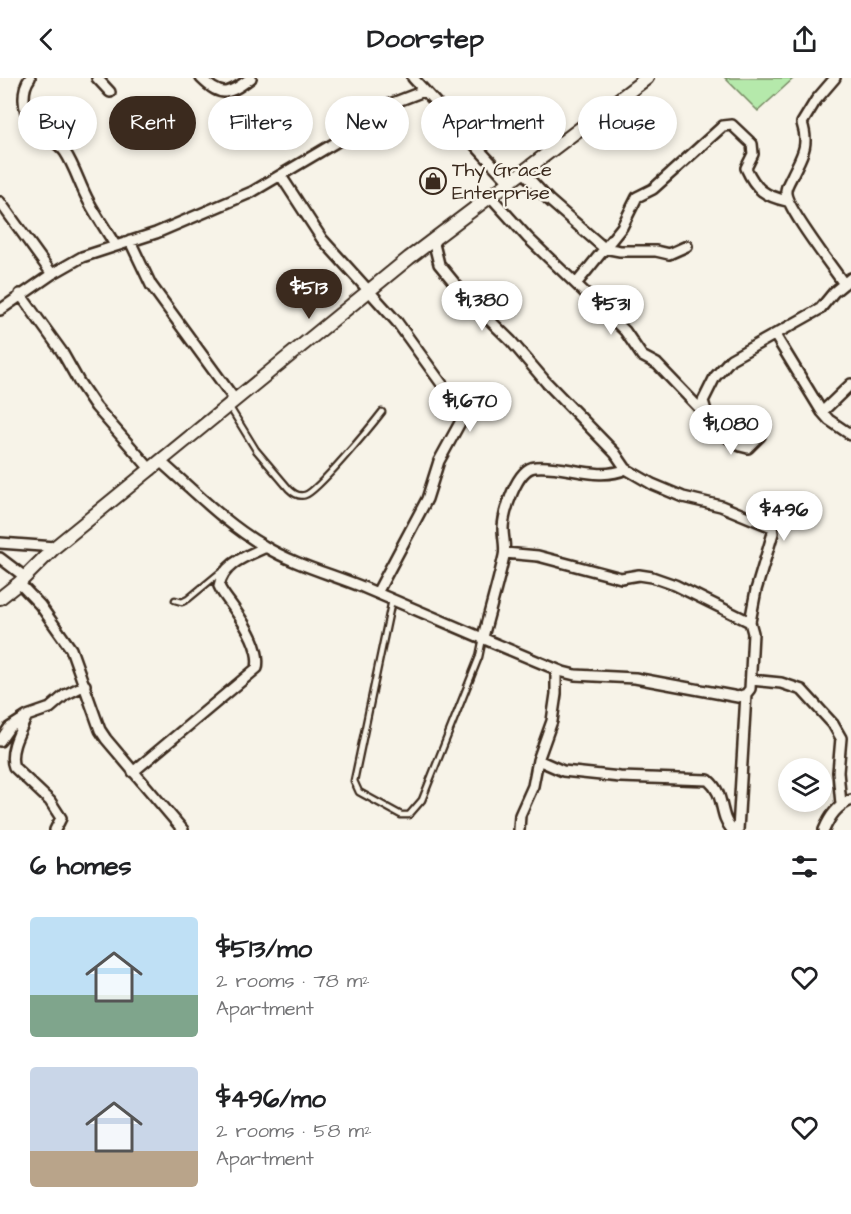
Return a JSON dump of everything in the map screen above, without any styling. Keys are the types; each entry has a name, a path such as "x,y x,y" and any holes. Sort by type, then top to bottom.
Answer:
{"street":[{"path":"30,78 24,94 25,108 31,122 64,151 88,201 115,245"},
{"path":"97,78 110,93"},
{"path":"201,78 220,93 235,90 251,78"},
{"path":"413,78 509,182"},
{"path":"708,416 703,401 722,367 820,309 834,292 848,281 788,201 786,190 806,147 807,138 802,123 816,100 835,78"},
{"path":"0,598 55,547 369,290 641,80"},
{"path":"0,310 21,294 82,257 156,233 226,204 281,176 353,132 390,104 424,90"},
{"path":"576,284 627,220 637,197 653,189 723,126 729,124 736,127 752,144 753,154 746,168 761,191 770,197 788,201"},
{"path":"523,172 549,200 604,248 620,251 656,250 669,254 687,246"},
{"path":"281,176 322,239 369,290 426,360 462,415 439,461 427,499 377,593"},
{"path":"490,196 528,238 625,331 642,356 657,364 727,437 740,446 748,448 760,436"},
{"path":"0,202 52,274"},
{"path":"21,294 62,352 96,407 156,466 266,547 295,562 377,593 556,670 575,675 610,675 649,680 738,697 746,694 750,689 751,680 753,633 750,622 756,590 773,533 772,527 721,506 683,497 652,484 626,469 615,453 546,382 511,341 466,297 439,264 433,240"},
{"path":"130,241 151,285 231,403"},
{"path":"775,335 822,412 829,420 851,435"},
{"path":"822,412 851,384"},
{"path":"483,637 505,553 502,531 516,483 523,474 532,467 556,467 611,474 626,469"},
{"path":"0,543 55,547"},
{"path":"133,772 257,668 259,660 257,651 237,612 220,589 220,581 229,566 266,547"},
{"path":"505,553 538,556 621,578 639,575 652,577 675,585 750,622"},
{"path":"0,558 22,580 71,649 100,730 183,830"},
{"path":"519,830 520,815 533,786 538,760 552,721 556,694 556,670"},
{"path":"751,680 781,683 802,690 832,724 841,738 838,772 841,804"},
{"path":"0,741 15,723 50,708 65,695 85,685"},
{"path":"738,830 746,694"},
{"path":"27,716 14,749 12,762 18,772 50,801 58,812 61,818 55,830"},
{"path":"538,760 563,771 620,777 708,780 717,788 725,818 732,830"},
{"path":"824,830 828,819 841,804 851,800"}],"lane":[{"path":"231,403 250,443 295,494 305,495 315,489 382,412"},
{"path":"175,600 182,602 189,599 229,566"},
{"path":"392,600 354,781 358,792 401,815 409,815 422,800 479,657 483,637"}],"green space":[{"path":"725,78 794,78 758,111"}],"place":[{"name":"Thy Grace Enterprise","path":"433,181"}]}
